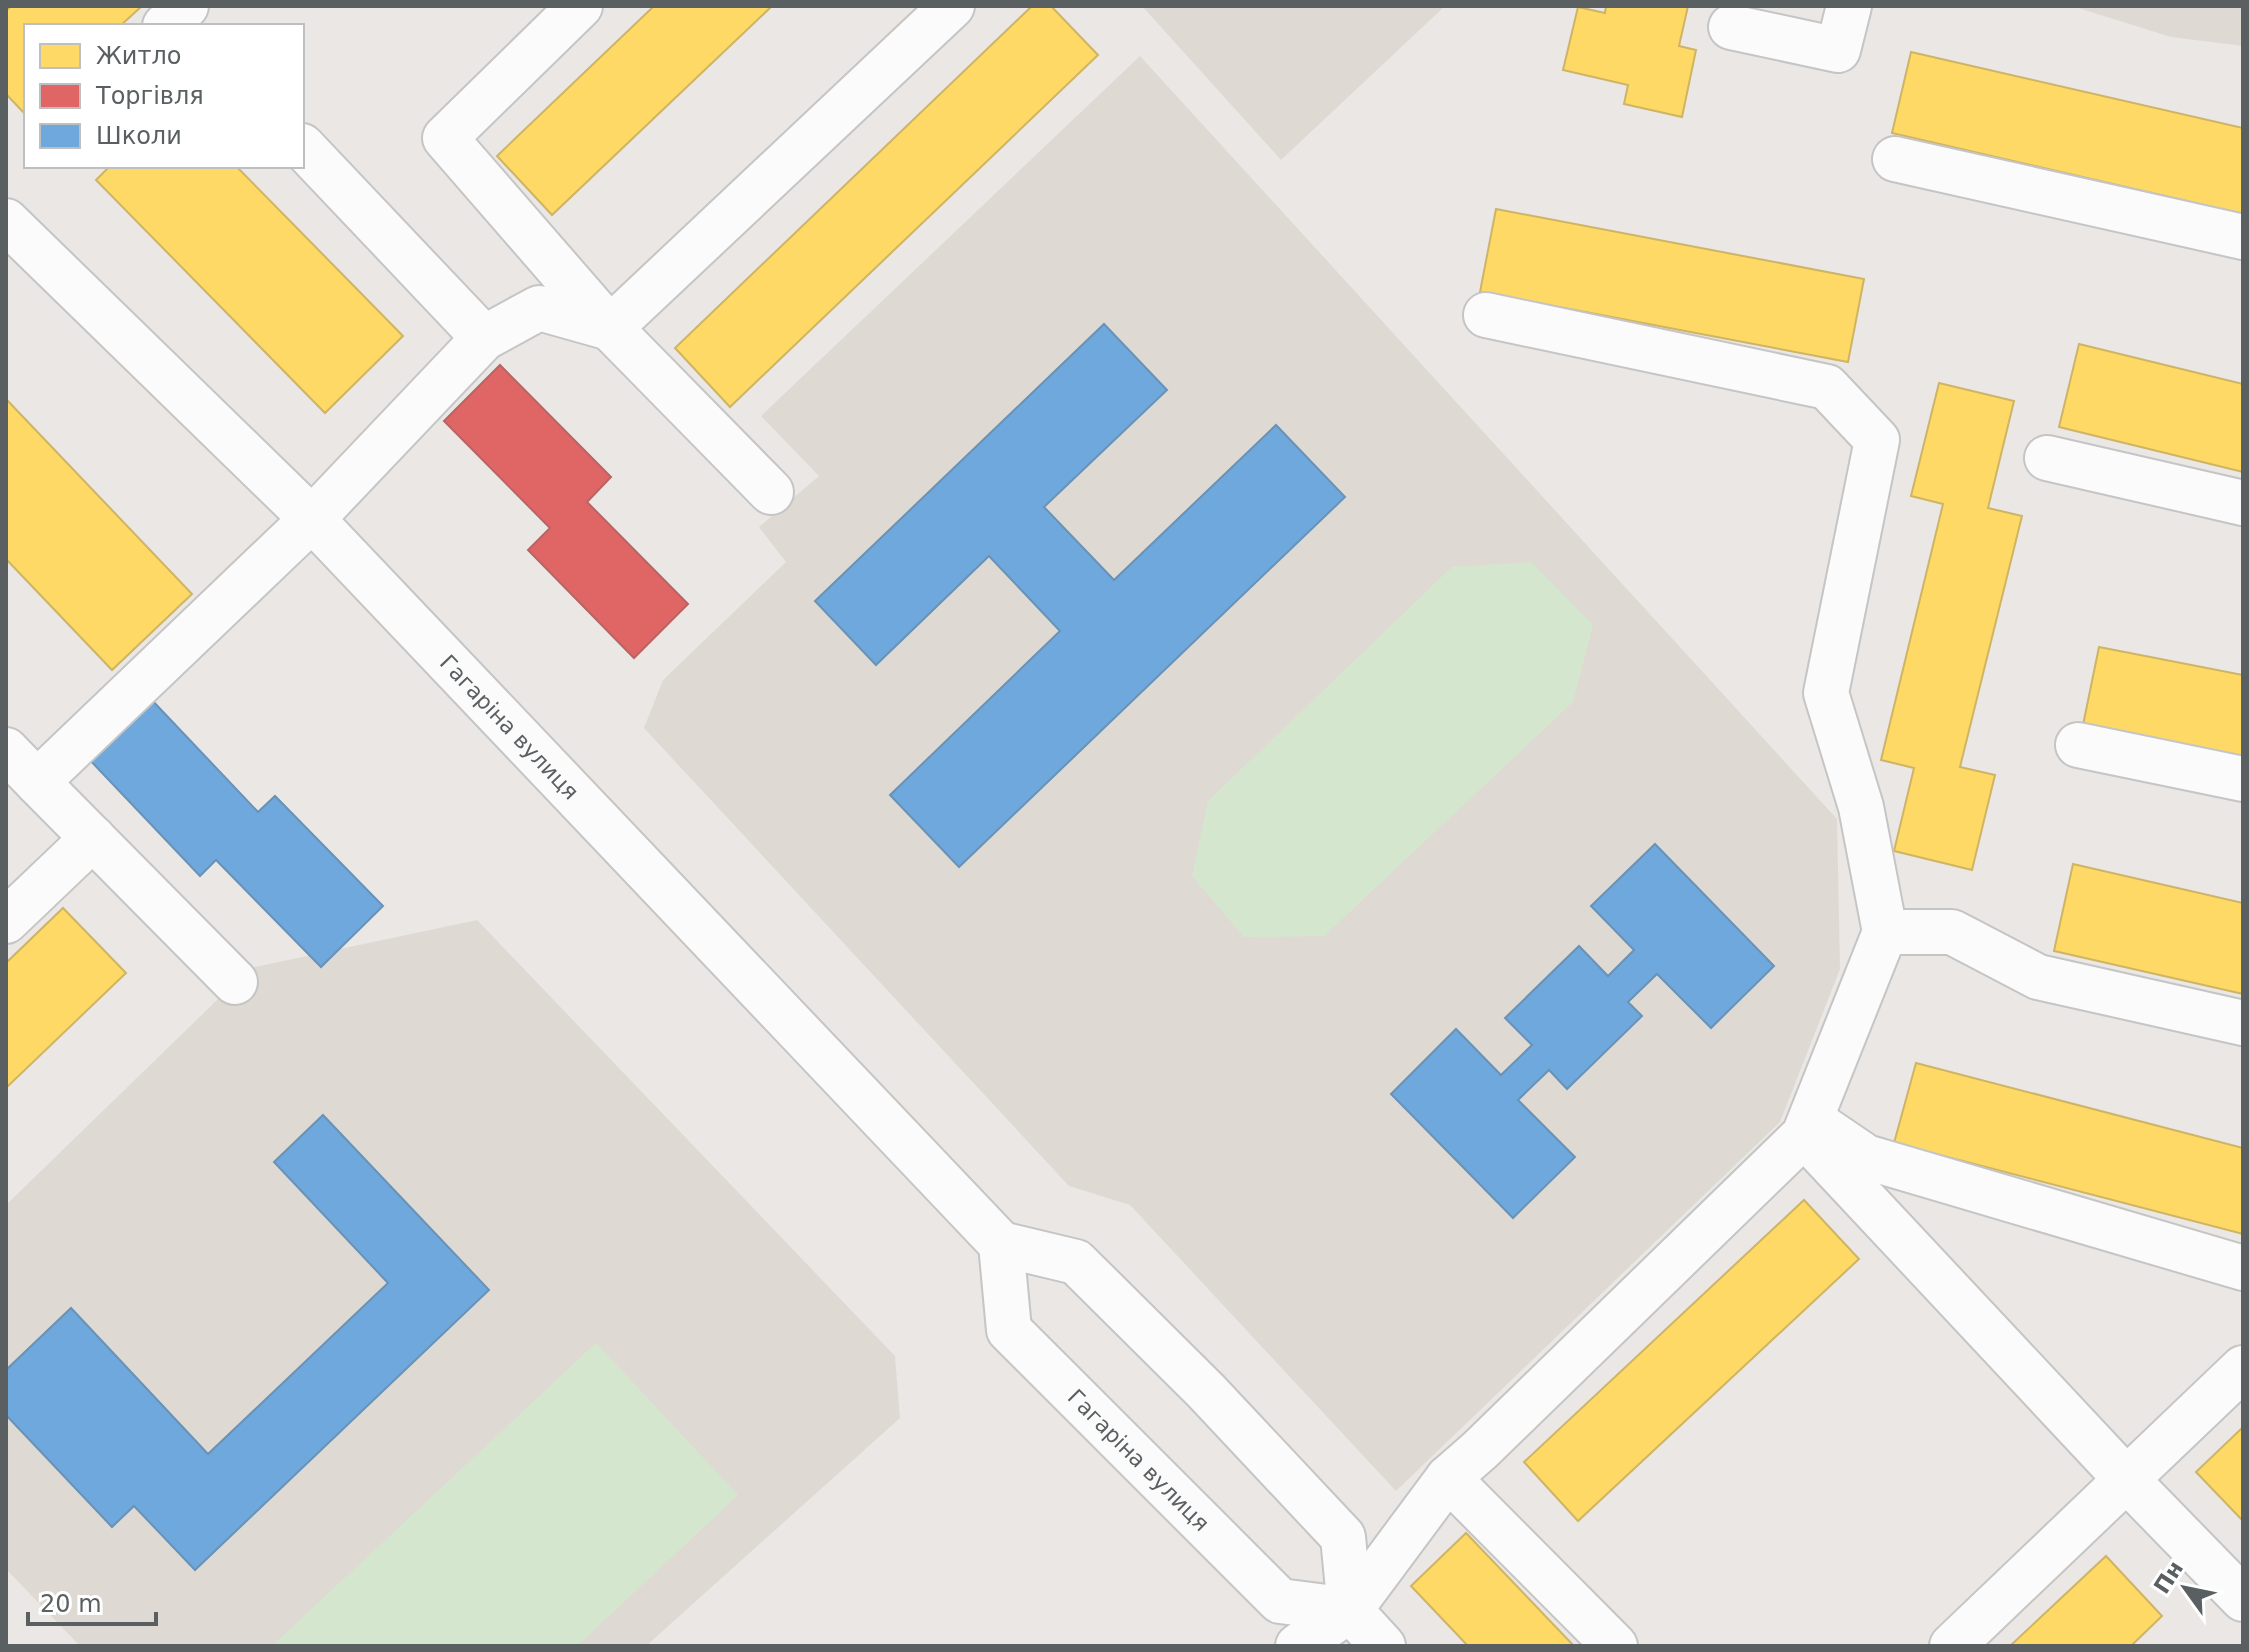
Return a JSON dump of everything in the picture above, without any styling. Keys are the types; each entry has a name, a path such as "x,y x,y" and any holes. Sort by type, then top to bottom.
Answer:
{"street":[{"path":"580,6 445,138 610,328 771,492"},
{"path":"610,328 952,6"},
{"path":"1731,27 1838,50 1849,6"},
{"path":"304,148 484,338"},
{"path":"1895,159 2243,237"},
{"name":"Гагаріна вулиця","path":"6,221 312,519 1001,1244 1009,1330 1280,1601 1350,1610"},
{"path":"37,782 312,519 484,338 539,308 610,328"},
{"path":"1298,1646 1350,1610 1448,1478 1807,1127 1885,932 1861,807 1826,693 1877,440 1827,387 1486,315"},
{"path":"2047,458 2243,503"},
{"path":"2078,745 2243,779"},
{"path":"6,750 235,982"},
{"path":"6,921 93,838"},
{"path":"1885,932 1952,932 2038,977 2243,1023"},
{"path":"1807,1127 1866,1157 2243,1268"},
{"path":"1807,1127 2127,1480 2243,1599"},
{"path":"1001,1244 1076,1262 1206,1391 1343,1537 1350,1610 1383,1646"},
{"path":"1952,1646 2243,1368"},
{"path":"1448,1478 1615,1646"}],"shaded area":[{"path":"1142,6 1445,6 1281,160"},
{"path":"2072,6 2243,6 2243,46 2171,37"},
{"path":"1140,56 1837,819 1840,969 1780,1122 1396,1491 1130,1205 1069,1186 644,728 663,680 786,562 759,527 819,476 761,416"},
{"path":"477,920 895,1356 900,1418 646,1646 80,1646 6,1569 6,1205 250,968"}],"green space":[{"path":"1531,562 1593,625 1573,702 1324,936 1244,937 1192,876 1208,801 1452,567"},
{"path":"596,1343 738,1495 577,1646 272,1646"}],"building: Житло":[{"path":"11,6 142,6 122,24 24,24 24,113 6,94 6,11"},
{"path":"654,6 772,6 552,215 497,156"},
{"path":"1032,6 1051,6 1098,55 730,407 675,348"},
{"path":"1606,6 1688,6 1679,46 1696,50 1682,117 1624,104 1628,85 1563,70 1578,7 1605,13"},
{"path":"1911,52 2243,128 2243,214 1892,133"},
{"path":"108,168 238,168 403,336 325,413 96,180"},
{"path":"1496,209 1864,279 1848,362 1480,292"},
{"path":"2079,344 2243,384 2243,472 2059,427"},
{"path":"1939,383 2014,401 1988,508 2022,516 1960,767 1995,775 1972,870 1894,851 1914,768 1881,760 1943,504 1911,496"},
{"path":"6,399 192,594 112,670 6,559"},
{"path":"2099,647 2243,675 2243,757 2083,725"},
{"path":"2073,864 2243,903 2243,994 2054,951"},
{"path":"63,908 126,973 6,1088 6,963"},
{"path":"1916,1063 2243,1148 2243,1234 1894,1143"},
{"path":"1804,1200 1859,1259 1578,1521 1524,1462"},
{"path":"2243,1427 2243,1521 2196,1472"},
{"path":"1466,1533 1574,1646 1468,1646 1411,1586"},
{"path":"2106,1556 2162,1616 2131,1646 2010,1646"}],"building: Торгівля":[{"path":"500,365 611,477 587,502 688,604 634,658 528,550 550,528 444,421"}],"building: Школи":[{"path":"1104,324 1167,390 1044,507 1114,580 1276,425 1345,497 959,867 890,795 1060,631 989,556 876,665 815,601"},
{"path":"149,697 258,812 275,796 383,906 321,967 216,860 200,876 86,756"},
{"path":"1655,844 1774,966 1711,1028 1657,974 1628,1002 1642,1016 1567,1089 1549,1070 1518,1100 1575,1157 1513,1218 1391,1094 1456,1029 1501,1075 1532,1045 1505,1018 1579,946 1608,976 1634,950 1591,906"},
{"path":"323,1115 489,1290 195,1570 134,1506 112,1527 6,1415 6,1370 71,1308 208,1454 388,1283 274,1162"}]}
